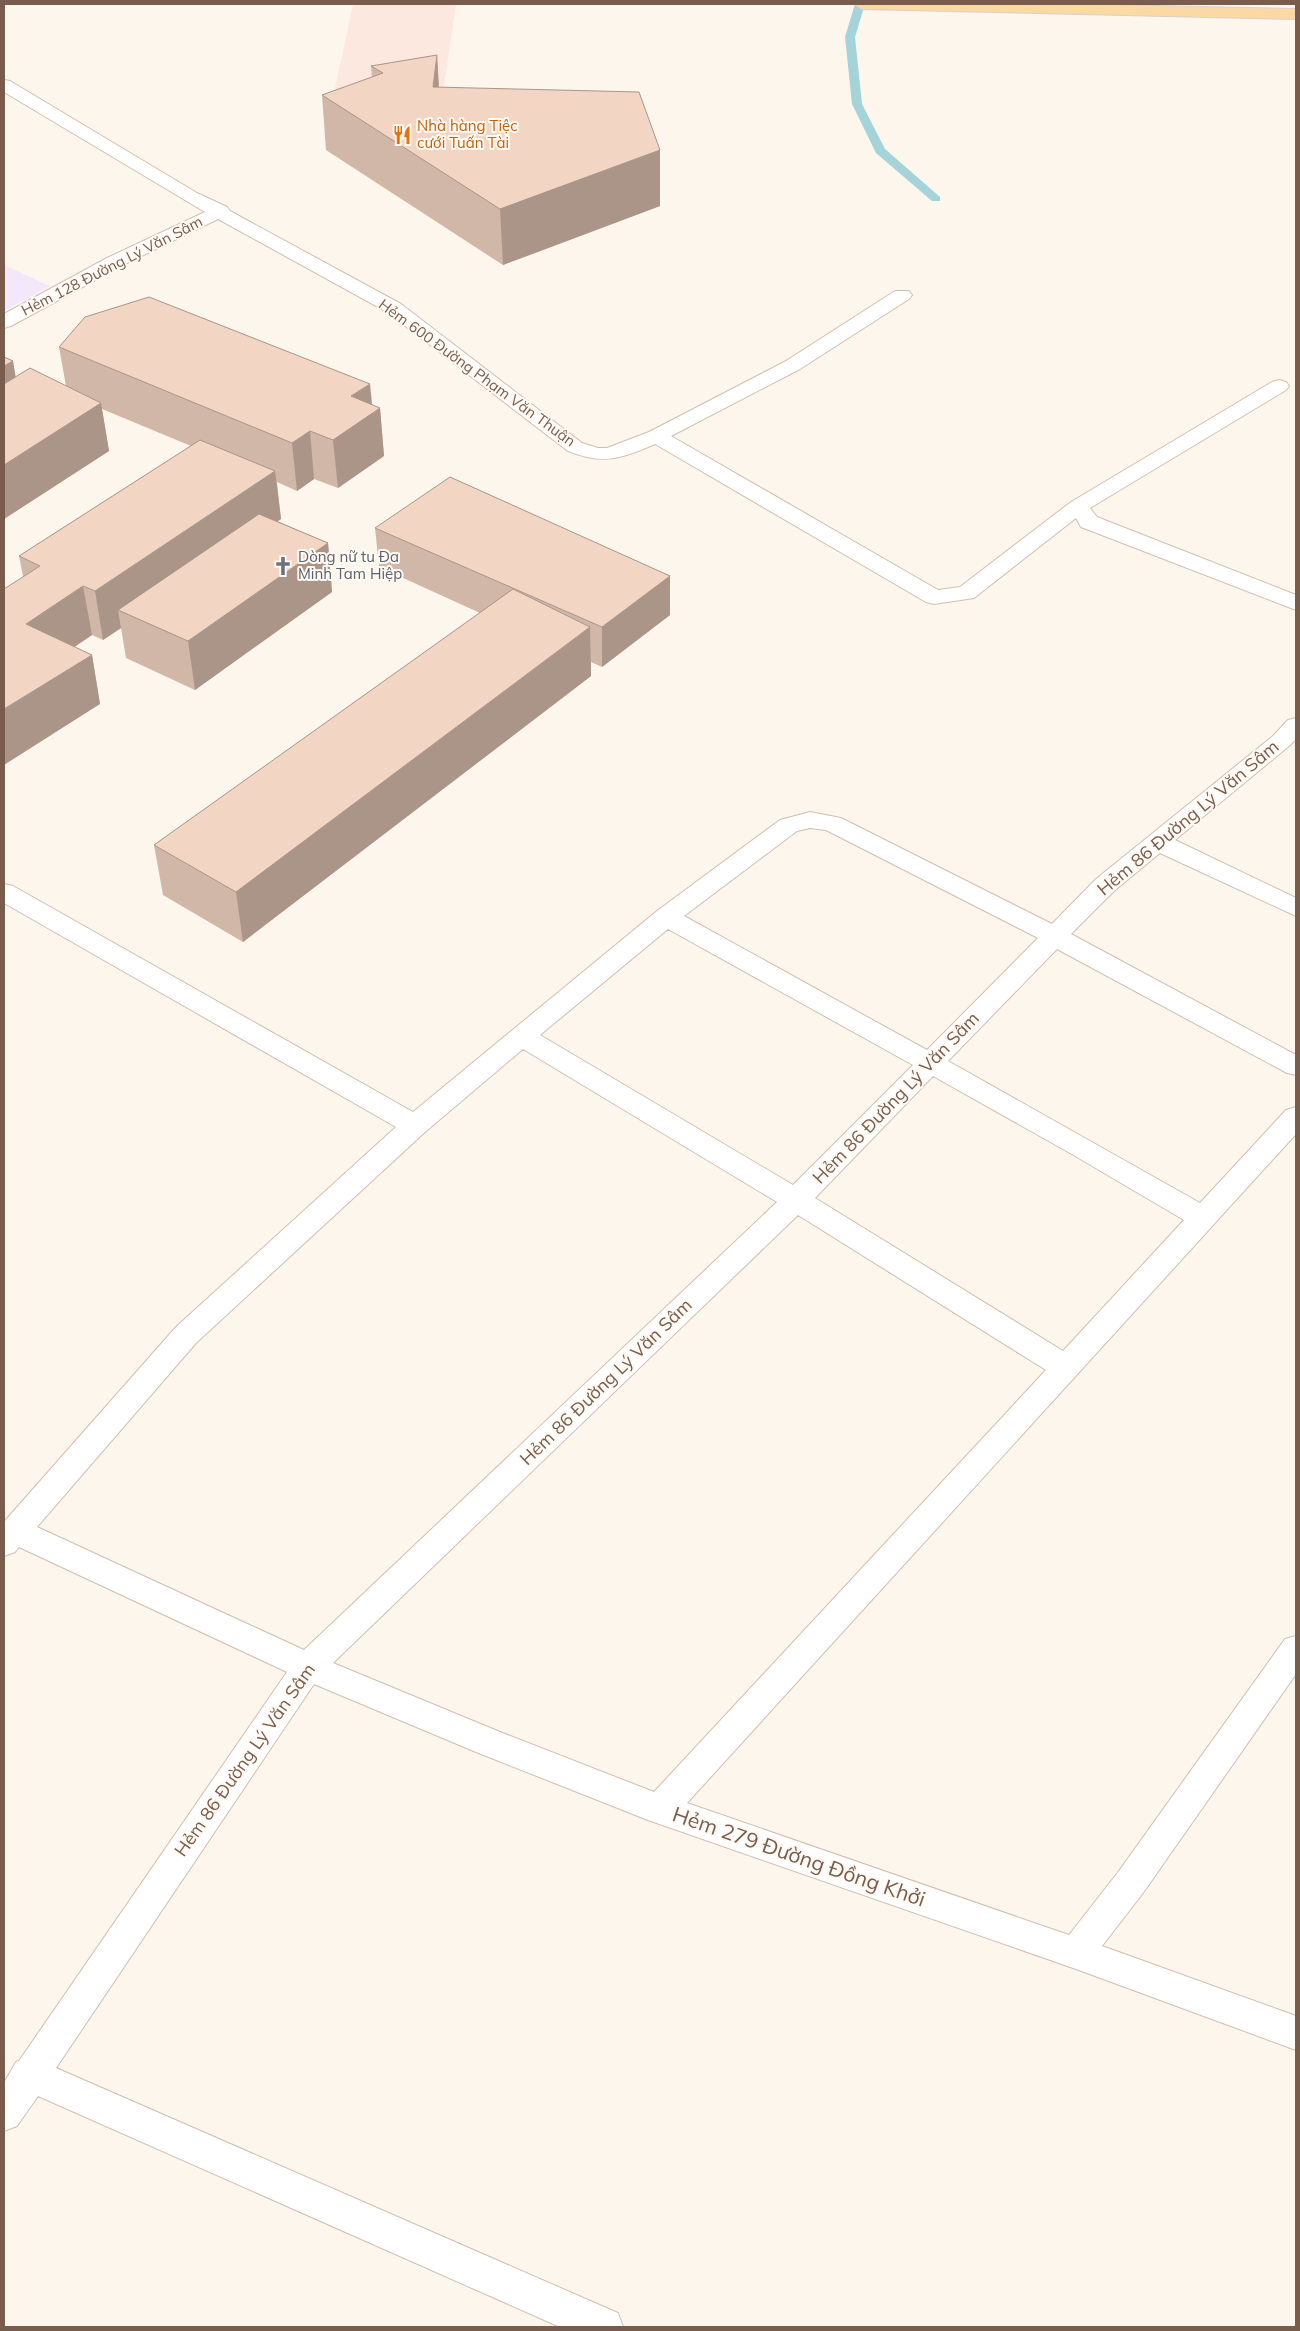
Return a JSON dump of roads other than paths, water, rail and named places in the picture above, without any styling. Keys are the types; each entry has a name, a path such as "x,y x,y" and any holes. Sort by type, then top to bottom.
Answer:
{"main road":[{"path":"862,4 899,6 1147,7 1296,14"}],"street":[{"name":"Hẻm 600 Đường Phạm Văn Thuận","path":"4,85 191,197 394,308 575,447 592,455 609,455 656,436 793,364 902,295"},
{"name":"Hẻm 128 Đường Lý Văn Sâm","path":"4,322 114,262 221,212"},
{"path":"656,436 934,597 966,593 1078,506 1279,386"},
{"path":"1078,506 1089,522 1296,603"},
{"name":"Hẻm 86 Đường Lý Văn Sâm","path":"4,2114 29,2074 308,1666 796,1200 1105,885 1281,741 1296,725"},
{"path":"9,1537 186,1335 414,1125 666,917 789,825 810,820 832,823 1054,936 1296,1066"},
{"path":"1158,842 1296,908"},
{"path":"4,892 414,1125"},
{"path":"666,917 1080,1146 1203,1218"},
{"path":"521,1036 796,1200 1066,1368"},
{"path":"660,1808 1296,1117"},
{"name":"Hẻm 279 Đường Đồng Khởi","path":"9,1537 488,1742 660,1808 1076,1953 1296,2033"},
{"path":"1076,1953 1131,1882 1296,1649"},
{"path":"29,2074 604,2327"}],"waterway":[{"path":"860,4 850,37 857,104 880,151 936,199"}],"place":[{"name":"Nhà hàng Tiệc cưới Tuấn Tài","path":"402,135"},
{"name":"Dòng nữ tu Đa Minh Tam Hiệp","path":"283,566"}]}
